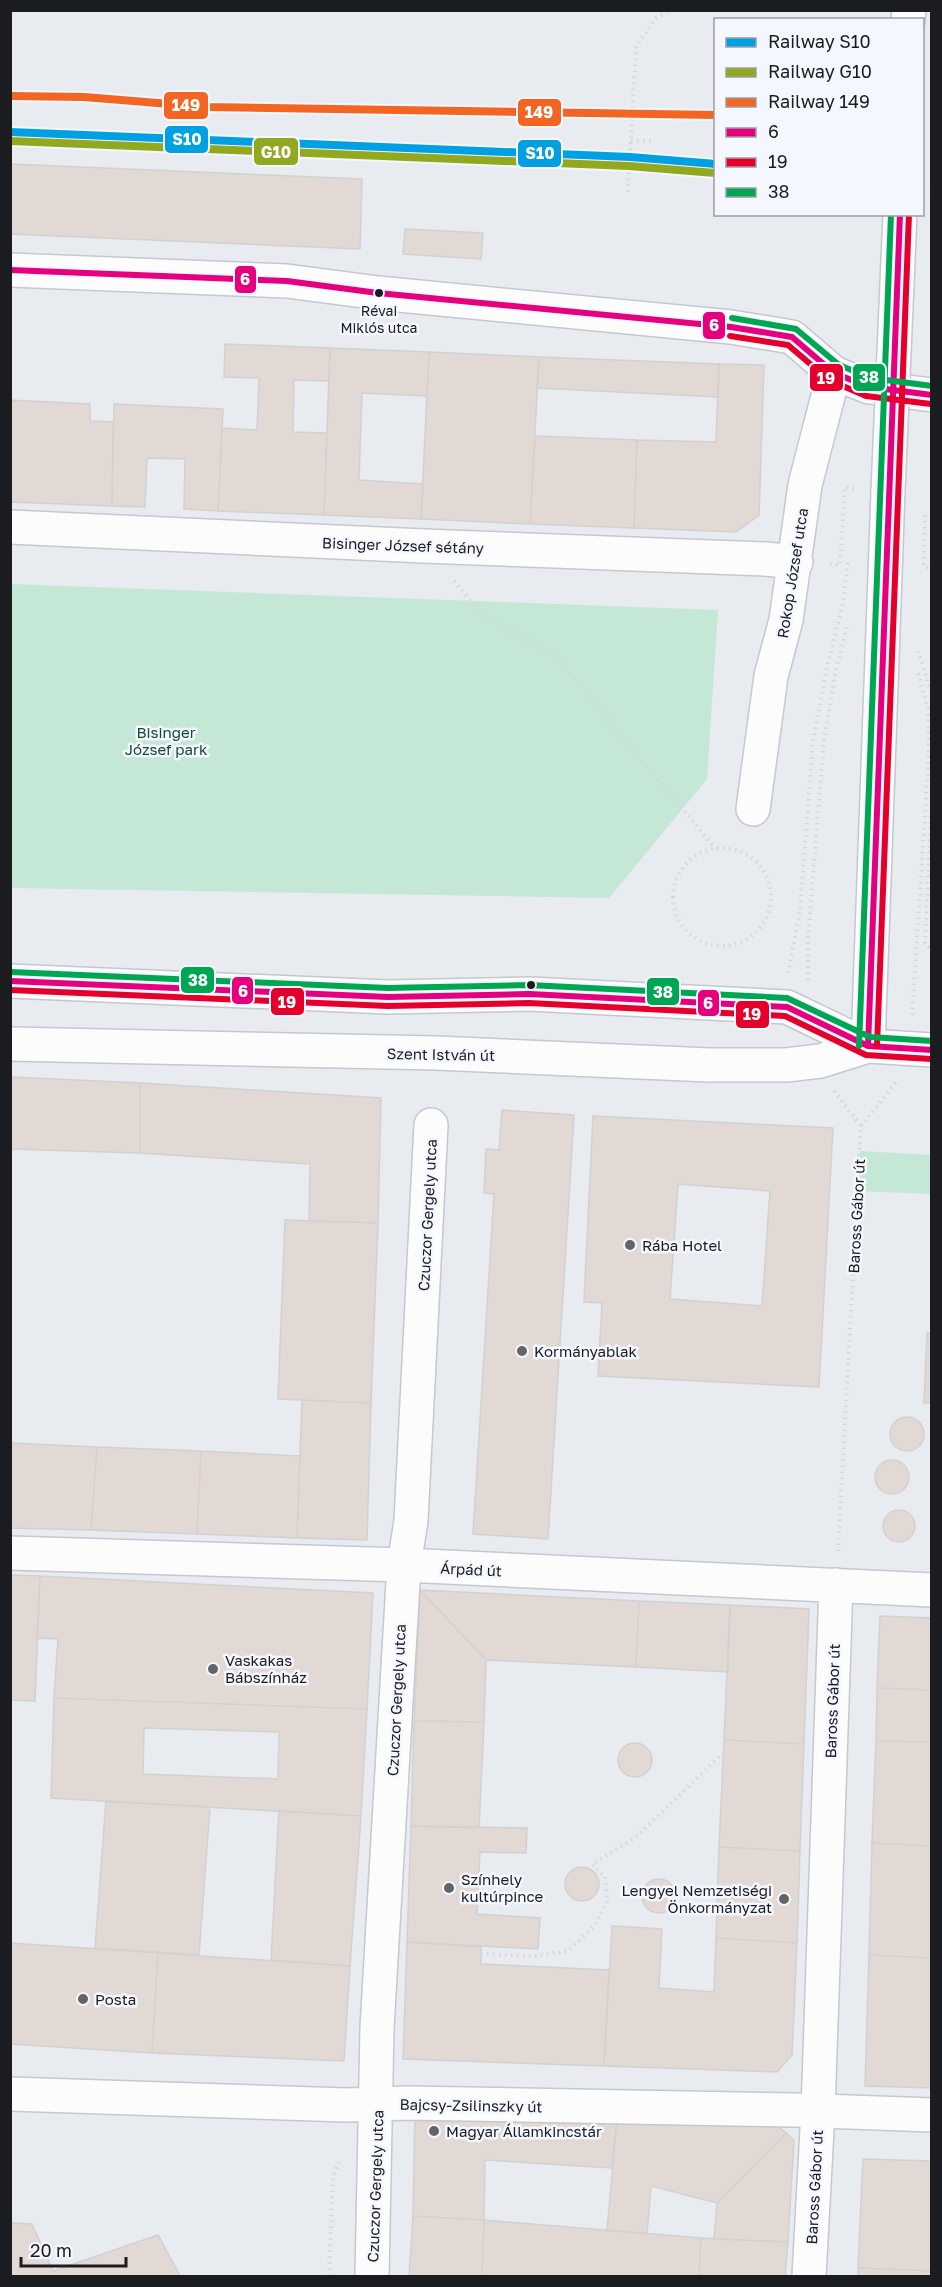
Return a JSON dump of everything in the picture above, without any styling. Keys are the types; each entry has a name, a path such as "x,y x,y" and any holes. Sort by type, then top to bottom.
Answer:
{"street":[{"path":"868,1046 900,216"},
{"path":"10,270 287,281 378,293 731,327 792,337 834,373 869,387 932,395"},
{"name":"Rokop József utca","path":"753,809 771,676 786,620 796,562 805,485 834,373"},
{"name":"Bisinger József sétány","path":"10,527 796,562"},
{"name":"Szent István út","path":"10,981 387,997 528,994 787,1006 868,1046"},
{"name":"Szent István út","path":"10,1044 436,1053 709,1065 786,1065 820,1061 868,1046 932,1050"},
{"name":"Czuczor Gergely utca","path":"372,2277 377,2028 404,1565 411,1521 431,1125"},
{"name":"Árpád út","path":"10,1553 404,1565 932,1590"},
{"name":"Baross Gábor út","path":"808,2277 818,2111 836,1585"},
{"name":"Bajcsy-Zsilinszky út","path":"10,2094 345,2105 818,2111 932,2115"}],"path":[{"path":"628,192 636,47 656,18 670,10"},
{"path":"635,71 642,70"},
{"path":"631,141 652,141"},
{"path":"840,565 845,488 857,489 856,496"},
{"path":"424,546 482,615 554,655 716,849"},
{"path":"787,978 800,911 813,741 827,667 843,603 850,548"},
{"path":"924,566 932,569"},
{"path":"811,1018 808,993 808,938 824,740 835,675 849,618"},
{"path":"932,792 925,943 932,951"},
{"path":"716,849 731,849 746,854 759,864 767,877 771,892 771,908 755,935 740,943 724,947 708,945 692,937 681,925 674,910 673,893 677,877 686,864 700,853 716,849"},
{"name":"Baross Gábor út","path":"820,1061 834,1092 861,1126 836,1585"},
{"path":"481,1954 536,1956 568,1951 595,1925 607,1902 605,1877 592,1864 636,1837 723,1753"},
{"path":"329,2277 333,2176 340,2159"}],"green space":[{"name":"Bisinger József park","path":"11,584 718,610 707,779 609,898 11,888"},
{"path":"860,1151 931,1155 931,1194 858,1191"}],"building":[{"path":"10,164 362,179 360,249 10,234"},
{"path":"405,229 483,233 481,259 403,254"},
{"path":"225,344 330,348 329,381 294,380 293,432 327,433 324,515 218,511 222,428 257,430 259,378 224,377"},
{"path":"330,348 429,352 427,396 362,393 359,480 423,484 421,519 324,515"},
{"path":"429,352 539,357 530,524 421,519"},
{"path":"539,357 719,364 718,397 537,388"},
{"path":"719,364 764,365 759,515 736,532 634,528 637,440 716,442"},
{"path":"10,400 90,404 90,421 113,422 112,506 10,502"},
{"path":"114,404 223,409 218,511 184,509 185,459 147,458 145,507 112,506"},
{"path":"535,436 637,440 634,528 530,524"},
{"path":"10,1077 140,1083 140,1153 10,1149"},
{"path":"140,1083 381,1098 378,1223 309,1221 310,1164 140,1153"},
{"name":"Kormányablak","path":"502,1110 574,1115 548,1539 473,1534 494,1194 484,1193 486,1149 499,1150"},
{"name":"Rába Hotel","path":"593,1116 833,1128 819,1387 598,1376 602,1303 584,1302","holes":["678,1184 770,1191 762,1306 670,1299"]},
{"path":"285,1220 378,1223 371,1403 278,1399"},
{"path":"927,1333 932,1333 932,1403 924,1403"},
{"path":"302,1400 371,1403 367,1540 297,1538"},
{"path":"907,1417 919,1422 924,1434 919,1446 907,1451 895,1446 890,1434 895,1422"},
{"path":"10,1443 97,1447 91,1530 10,1528"},
{"path":"97,1447 201,1451 197,1534 91,1530"},
{"path":"201,1451 300,1456 297,1538 197,1534"},
{"path":"892,1460 904,1465 909,1477 904,1489 892,1494 880,1489 875,1477 880,1465"},
{"path":"899,1510 910,1515 915,1526 910,1537 899,1542 888,1537 883,1526 888,1515"},
{"path":"10,1575 40,1576 35,1701 10,1700"},
{"name":"Vaskakas Bábszínház","path":"40,1576 373,1593 367,1709 54,1698 58,1639 37,1638"},
{"path":"420,1590 639,1601 636,1667 486,1660"},
{"path":"420,1590 486,1660 484,1722 414,1721"},
{"path":"639,1601 730,1605 728,1672 636,1667"},
{"path":"730,1605 809,1609 804,1744 724,1740"},
{"path":"880,1616 932,1618 932,1690 877,1688"},
{"path":"877,1688 932,1690 932,1742 876,1741"},
{"path":"54,1698 367,1709 361,1816 51,1798","holes":["144,1728 279,1732 278,1779 143,1774"]},
{"path":"414,1721 484,1722 479,1828 411,1826"},
{"path":"724,1740 804,1744 800,1851 719,1847"},
{"path":"876,1741 932,1742 932,1846 872,1843"},
{"path":"635,1743 647,1748 652,1760 647,1772 635,1777 623,1772 618,1760 623,1748"},
{"path":"106,1801 210,1807 199,1955 95,1948"},
{"path":"279,1811 361,1816 350,1966 271,1960"},
{"path":"411,1826 527,1828 526,1853 480,1852 477,1914 540,1918 538,1949 407,1942"},
{"path":"872,1843 932,1846 932,1958 869,1955"},
{"path":"719,1847 800,1851 797,1943 716,1938"},
{"path":"582,1867 594,1872 599,1884 594,1896 582,1901 570,1896 565,1884 570,1872"},
{"path":"659,1879 671,1884 676,1896 671,1908 659,1913 647,1908 642,1896 647,1884"},
{"path":"612,1926 662,1929 659,1988 714,1992 716,1938 797,1943 792,2055 777,2072 604,2066"},
{"path":"407,1942 481,1947 481,1964 609,1970 604,2066 403,2059"},
{"name":"Posta","path":"10,1943 158,1953 152,2053 10,2044"},
{"path":"158,1953 350,1966 344,2061 152,2053"},
{"path":"869,1955 932,1958 932,2088 865,2086"},
{"path":"415,2112 617,2118 612,2168 485,2160 484,2220 413,2216"},
{"path":"617,2118 777,2125 786,2133 717,2203 651,2186 647,2233 607,2231"},
{"path":"786,2133 794,2140 788,2242 714,2239 717,2203"},
{"path":"863,2159 932,2161 932,2271 858,2268"},
{"path":"413,2216 484,2220 482,2276 409,2276"},
{"path":"484,2220 701,2238 699,2276 482,2276"},
{"path":"10,2223 32,2224 53,2271 158,2235 180,2276 10,2276"},
{"path":"701,2238 788,2242 785,2276 699,2276"},
{"path":"858,2268 932,2271 932,2276 858,2276"}],"rail line":[{"name":"149","path":"10,96 84,97 207,107 714,115"},
{"name":"S10","path":"10,132 630,157 714,164"},
{"name":"G10","path":"10,141 629,166 714,173"}],"transit line":[{"name":"38","path":"859,1046 891,216"},
{"name":"6","path":"868,1046 900,216"},
{"name":"19","path":"877,1046 909,216"},
{"name":"6","path":"10,270 287,281 378,293 731,327 792,337 834,373 869,387 932,395"},
{"name":"38","path":"732,318 796,329 839,365 871,378 932,386"},
{"name":"19","path":"730,336 788,345 829,380 866,396 931,404"},
{"name":"38","path":"10,972 388,988 529,985 787,998 870,1037 932,1041"},
{"name":"6","path":"10,981 388,997 529,994 787,1007 868,1046 932,1050"},
{"name":"19","path":"10,990 388,1006 529,1003 785,1016 866,1055 931,1059"}],"place":[{"name":"Révai Miklós utca","path":"379,293"},
{"name":"Rába Hotel","path":"630,1245"},
{"name":"Kormányablak","path":"522,1351"},
{"name":"Vaskakas Bábszínház","path":"213,1669"},
{"name":"Színhely kultúrpince","path":"449,1888"},
{"name":"Lengyel Nemzetiségi Önkormányzat","path":"784,1899"},
{"name":"Posta","path":"83,1999"},
{"name":"Magyar Államkincstár","path":"434,2131"}]}
